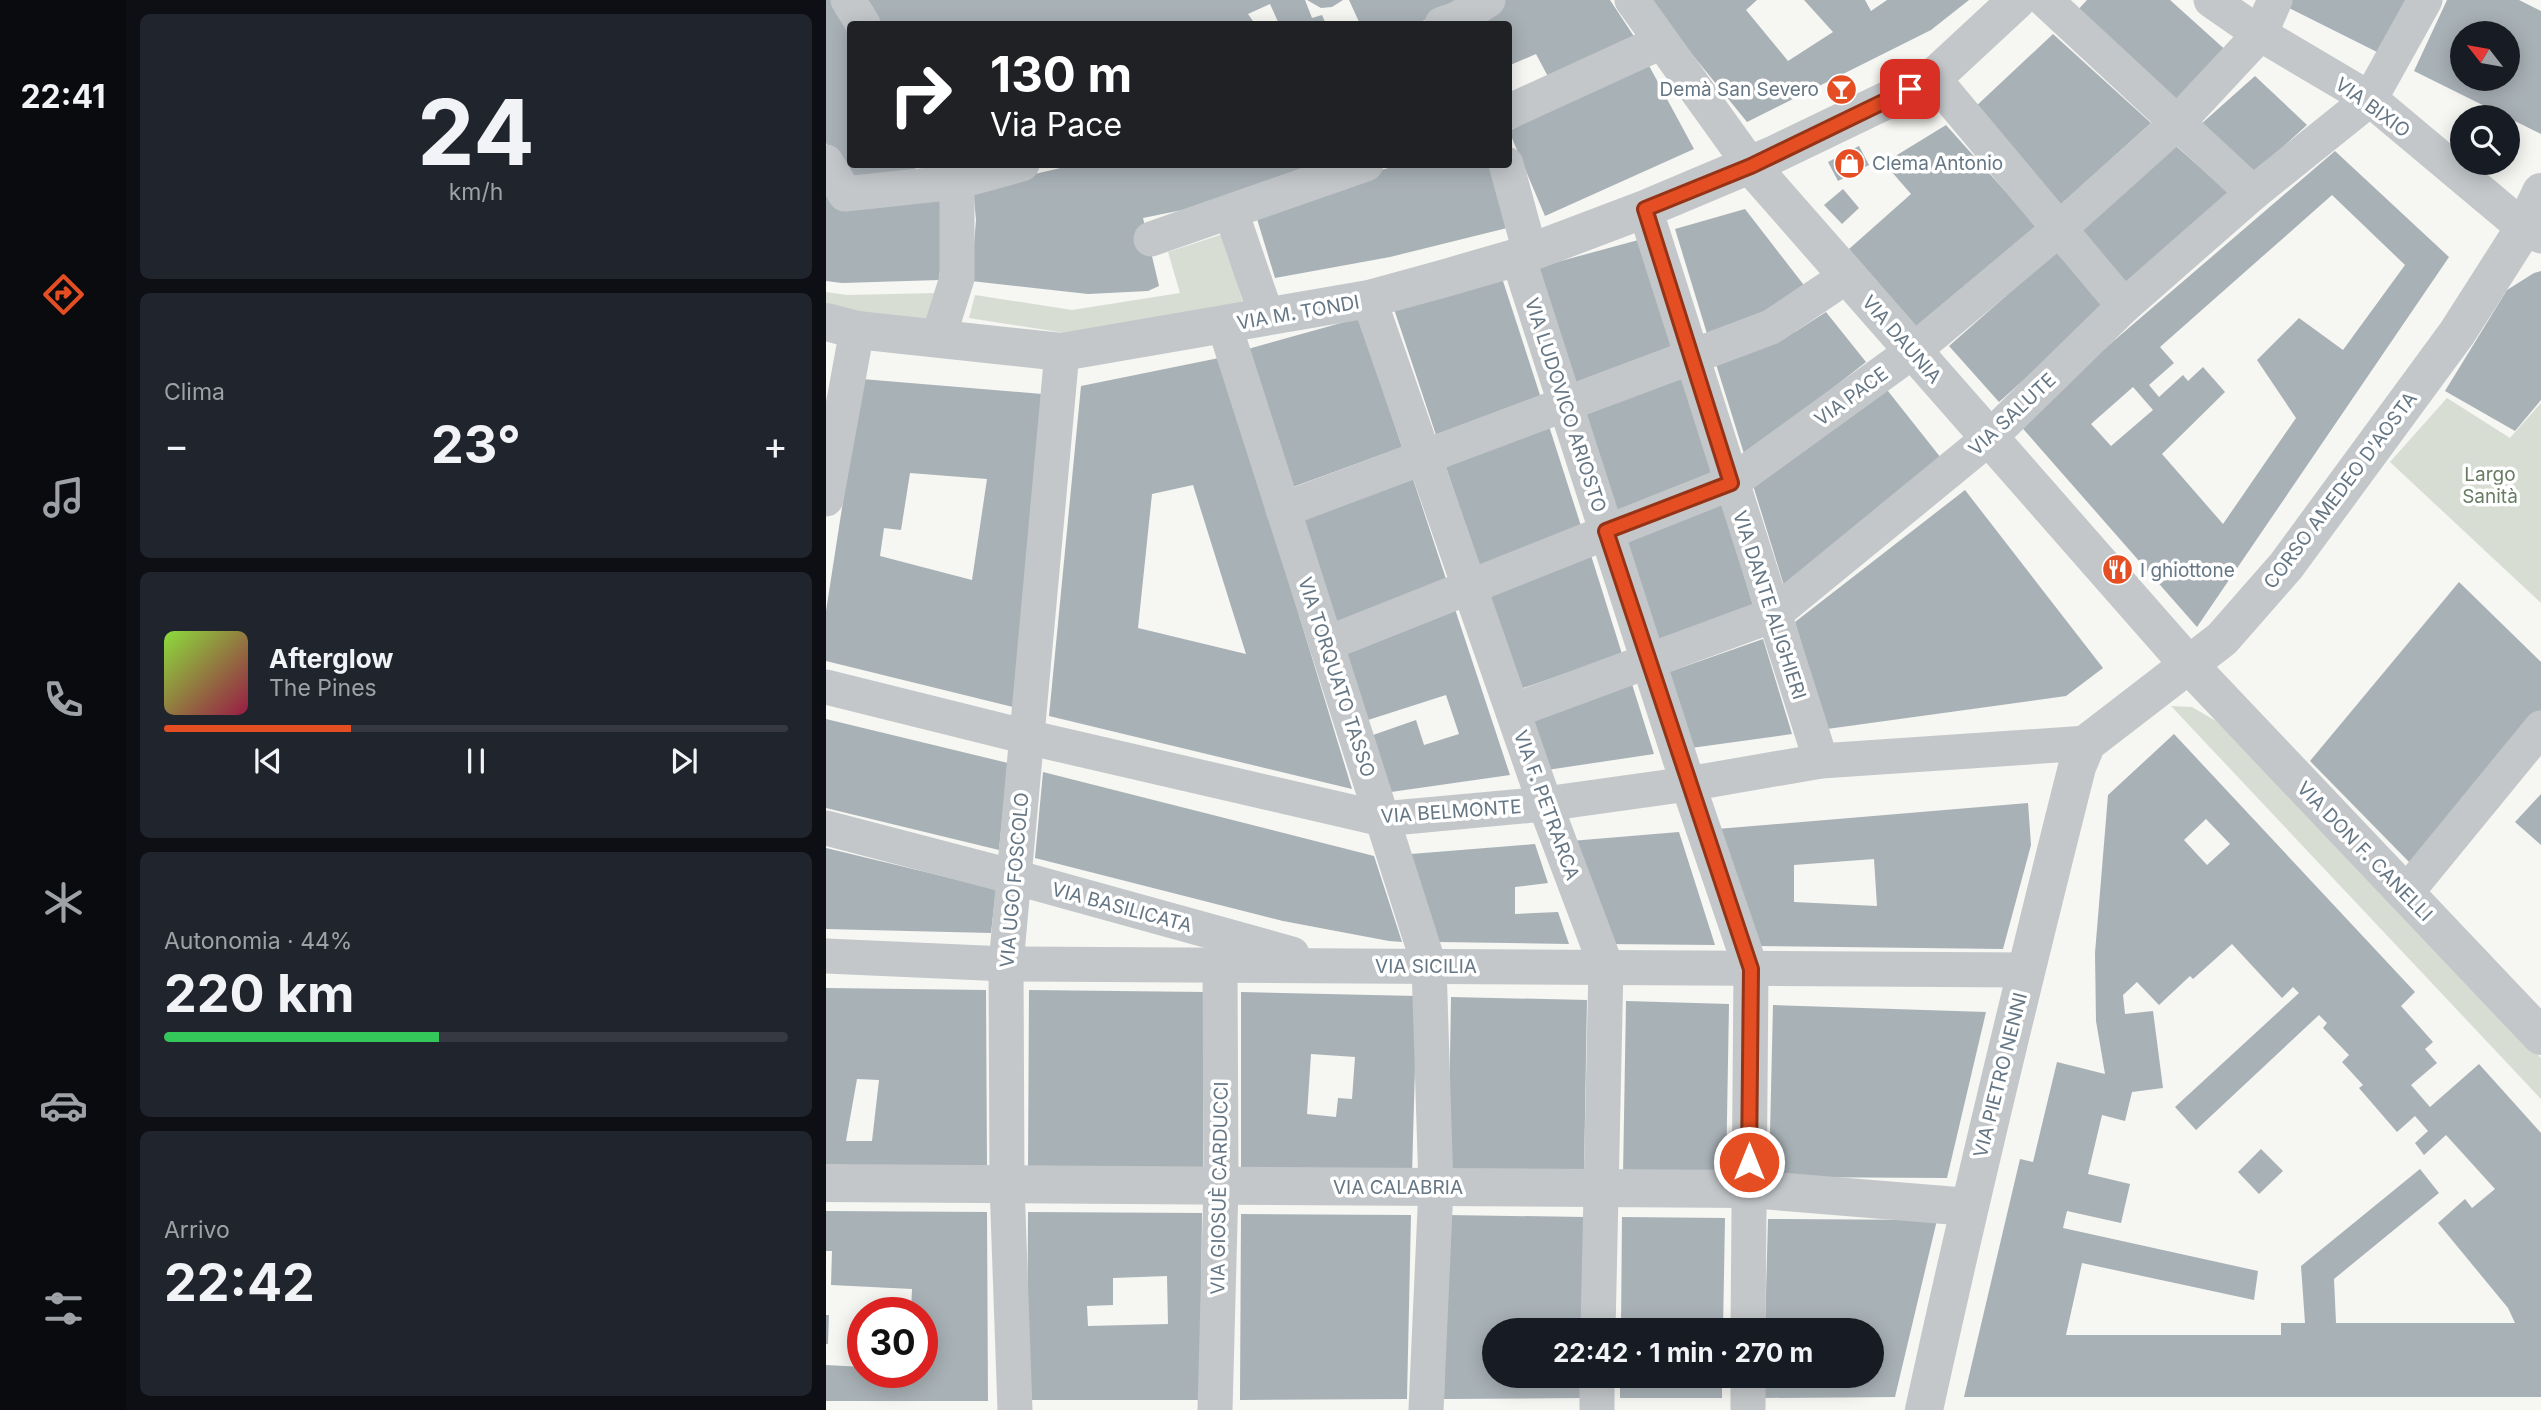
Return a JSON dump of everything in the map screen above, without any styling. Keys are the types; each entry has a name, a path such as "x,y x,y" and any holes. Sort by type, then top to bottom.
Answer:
{"street":[{"path":"848,0 861,21"},
{"path":"1451,21 1488,0"},
{"name":"VIA DAUNIA","path":"1632,0 1751,166 2189,666"},
{"name":"VIA M. TONDI","path":"842,326 1062,352 1369,299 1524,254 1751,166 1933,78 2017,0"},
{"path":"2045,0 2253,193"},
{"name":"VIA BIXIO","path":"2211,0 2260,34 2370,99 2533,232"},
{"name":"VIA PACE","path":"1326,644 1731,483 1913,351 2059,229 2177,122 2260,34 2275,0"},
{"name":"VIA SALUTE","path":"1513,711 1773,615 1989,438 2124,306 2253,193 2370,99 2424,0"},
{"path":"1512,110 1661,42"},
{"path":"1933,78 2124,306"},
{"path":"826,162 845,194 994,168"},
{"path":"1151,239 1355,168"},
{"name":"VIA LUDOVICO ARIOSTO","path":"1507,168 1524,254 1565,402 1688,784 1751,969 1748,1318"},
{"path":"938,339 957,278 952,174"},
{"name":"CORSO AMEDEO D'AOSTA","path":"2087,743 2222,639 2286,566 2533,232 2541,192"},
{"name":"VIA DANTE ALIGHIERI","path":"1645,209 1821,761"},
{"path":"1231,212 1267,317"},
{"path":"1283,510 1425,458 1565,402 1771,327 1847,276"},
{"name":"VIA F. PETRARCA","path":"1369,299 1545,804 1606,966 1598,1318"},
{"name":"VIA TORQUATO TASSO","path":"1224,324 1429,965 1436,1187 1426,1410"},
{"path":"826,499 842,326"},
{"name":"VIA UGO FOSCOLO","path":"1015,1410 1007,1184 1006,964 1062,352"},
{"name":"VIA DON F. CANELLI","path":"2189,666 2541,1036"},
{"name":"VIA BELMONTE","path":"826,687 1027,737 1382,819 1545,804 1688,784 1821,761 2087,743"},
{"path":"2406,893 2541,728"},
{"name":"VIA PIETRO NENNI","path":"1924,1410 2026,970 2077,767 2087,743"},
{"name":"VIA BASILICATA","path":"826,828 1336,966"},
{"name":"VIA SICILIA","path":"826,956 1006,964 2026,970"},
{"name":"VIA GIOSUÈ CARDUCCI","path":"1215,1410 1221,1185 1220,966"},
{"name":"VIA CALABRIA","path":"826,1183 1749,1189 1969,1207"},
{"path":"1597,1388 1597,1410"},
{"path":"1748,1388 1748,1410"}],"green space":[{"path":"1223,234 1243,303 1065,333 969,318 975,295 1072,310 1180,293 1168,252"},
{"path":"826,292 847,295 937,293 928,323 826,309"},
{"name":"Largo Sanità","path":"2447,398 2510,438 2541,403 2541,603 2390,462"},
{"path":"2171,706 2192,707 2216,721 2541,1058 2541,1099"}],"building":[{"path":"826,0 832,0 847,26 847,168 917,168 893,176 848,181 826,143"},
{"path":"855,0 1305,0 1312,18 1322,15 1325,21 1278,21 1270,4 1248,14 1253,21 869,21"},
{"path":"1307,0 1343,0 1332,7 1321,8"},
{"path":"1349,0 1468,0 1437,17 1422,21 1359,21"},
{"path":"1505,0 1610,0 1639,44 1553,86 1536,54 1512,64 1512,21 1465,21"},
{"path":"1648,0 1757,0 1746,10 1788,61 1833,32 1804,0 1865,0 1871,11 1887,0 1969,0 1931,30 1747,122"},
{"path":"2087,0 2170,0 2230,54 2174,103 2075,13"},
{"path":"2288,0 2411,0 2385,56 2285,6"},
{"path":"2447,0 2519,0 2541,11 2541,134 2520,124 2520,105 2483,105 2454,91 2520,91 2520,21 2450,21 2450,89 2414,71"},
{"path":"2053,34 2151,123 2059,206 1973,109"},
{"path":"1647,62 1694,149 1545,216 1512,138 1512,130"},
{"path":"2255,76 2307,125 2254,173 2200,125"},
{"path":"1946,125 2040,230 1921,332 1849,249 1911,194 1884,163"},
{"name":"Clema Antonio","path":"1859,146 1869,165 1838,181 1828,162"},
{"path":"2176,146 2230,194 2129,286 2080,230"},
{"path":"2335,151 2449,257 2197,627 2018,423","holes":["2332,195 2405,265 2343,350 2299,318 2257,360 2296,418 2223,524 2162,454 2225,392 2203,367 2188,381 2183,375 2159,397 2149,385 2174,363 2160,347","2133,387 2153,410 2111,446 2091,424"]},
{"path":"1060,168 1306,168 1197,207 1143,218 1159,286 1148,291 1088,294 971,281 976,220 973,188"},
{"path":"1388,168 1493,168 1507,228 1390,257 1275,278 1257,219"},
{"path":"826,183 833,206 856,207 940,192 945,215 939,280 842,283 826,281"},
{"path":"1843,189 1859,208 1842,224 1824,205"},
{"path":"1745,209 1810,293 1708,337 1675,229"},
{"path":"1642,239 1675,349 1573,386 1535,268"},
{"path":"2056,252 2105,307 1999,402 1949,346"},
{"path":"2541,271 2541,400 2515,431 2445,391 2507,290"},
{"path":"1502,278 1541,398 1436,435 1394,309"},
{"path":"1826,312 1866,362 1745,457 1715,361 1795,332"},
{"path":"1359,318 1402,447 1293,487 1248,349"},
{"path":"1219,358 1352,789 1049,716 1081,386","holes":["1193,485 1246,654 1138,628 1152,494"]},
{"path":"1682,373 1714,477 1615,516 1581,411"},
{"path":"862,379 1042,394 1013,707 826,661 826,611","holes":["910,473 987,479 972,580 880,556 884,528 901,530"]},
{"path":"1880,381 1945,463 1785,589 1752,482"},
{"path":"1548,423 1582,529 1480,569 1444,461"},
{"path":"1411,473 1447,582 1337,625 1301,513"},
{"path":"1965,490 2103,668 2066,696 1827,729 1795,622"},
{"path":"1721,499 1754,609 1657,642 1623,538"},
{"path":"1590,552 1622,654 1520,689 1488,592"},
{"path":"2459,582 2541,662 2541,711 2414,867 2310,761"},
{"path":"1454,606 1510,775 1391,792 1373,735 1416,720 1424,745 1459,734 1446,695 1368,720 1345,649"},
{"path":"1763,639 1792,734 1691,748 1666,673"},
{"path":"1632,684 1654,754 1547,770 1530,719"},
{"path":"826,719 1008,763 999,850 826,808"},
{"path":"2174,734 2415,992 2401,1006 2433,1042 2425,1049 2437,1063 2411,1085 2430,1107 2479,1064 2541,1133 2541,1397 1964,1397 2020,1159 2033,1162 2057,1062 2105,1074 2096,1021 2095,953 2108,795","holes":["2206,819 2230,844 2207,865 2184,840","2232,944 2282,998 2293,987 2299,993 2175,1107 2196,1130 2319,1015 2327,1023 2323,1028 2349,1055 2342,1062 2363,1085 2359,1088 2397,1132 2415,1116 2428,1131 2415,1143 2424,1155 2446,1135 2495,1189 2472,1208 2465,1199 2438,1223 2508,1308 2515,1323 2336,1323 2334,1279 2439,1193 2420,1169 2301,1266 2305,1323 2281,1323 2281,1335 2066,1335 2082,1263 2254,1300 2258,1271 2063,1228 2067,1211 2121,1223 2130,1184 2088,1174 2102,1115 2125,1121 2132,1092 2163,1088 2153,1011 2125,1014 2123,995 2137,982 2159,1005 2190,976 2193,979"]},
{"path":"1043,772 1374,856 1402,942 1283,921 1035,858"},
{"path":"2541,794 2541,845 2515,822"},
{"path":"2028,803 2031,845 2003,949 1755,946 1717,829","holes":["1874,859 1877,906 1794,902 1794,865"]},
{"path":"1679,832 1715,945 1606,944 1571,841"},
{"path":"1535,844 1548,883 1515,887 1515,914 1558,912 1569,944 1438,942 1411,854"},
{"path":"826,848 996,889 991,933 826,929"},
{"path":"826,988 986,990 987,1171 826,1170","holes":["857,1079 879,1080 872,1141 846,1141"]},
{"path":"1029,990 1204,992 1203,1173 1028,1171"},
{"path":"1241,992 1417,996 1412,1174 1241,1173","holes":["1311,1054 1355,1057 1352,1099 1338,1098 1336,1117 1307,1114"]},
{"path":"1451,997 1587,1000 1584,1175 1448,1174"},
{"path":"1626,1001 1729,1004 1726,1176 1623,1176"},
{"path":"1773,1005 1986,1012 1947,1178 1769,1177"},
{"path":"2261,1149 2283,1171 2259,1194 2238,1172"},
{"path":"826,1211 987,1212 988,1401 826,1401 826,1365 847,1366 847,1388 938,1388 938,1297 912,1297 912,1289 831,1285 832,1251 826,1251"},
{"path":"1028,1212 1202,1213 1200,1400 1027,1400","holes":["1167,1276 1168,1324 1088,1326 1087,1306 1113,1305 1113,1278"]},
{"path":"1241,1214 1411,1215 1407,1399 1240,1400"},
{"path":"1447,1215 1584,1217 1582,1318 1482,1318 1482,1388 1581,1388 1581,1398 1444,1399"},
{"path":"1622,1217 1725,1218 1723,1318 1621,1318"},
{"path":"1768,1219 1937,1220 1895,1397 1763,1398 1763,1388 1884,1388 1884,1318 1765,1318"},
{"path":"826,1315 829,1315 828,1344 826,1344"},
{"path":"1620,1388 1722,1388 1722,1398 1620,1398"}],"place":[{"name":"Demà San Severo","path":"1842,89"},
{"name":"Clema Antonio","path":"1849,163"},
{"name":"I ghiottone","path":"2117,570"}],"route":[{"path":"1749,1162 1751,969 1606,531 1731,483 1645,209 1751,166 1910,89"}]}
